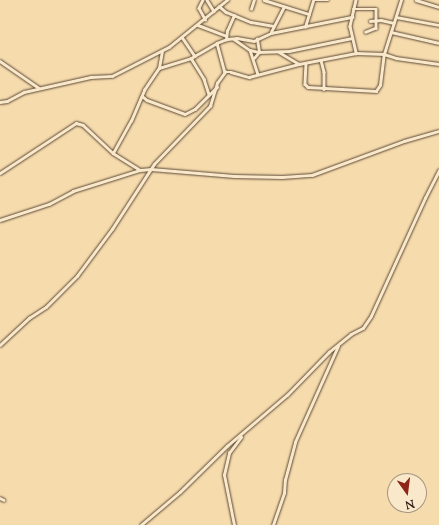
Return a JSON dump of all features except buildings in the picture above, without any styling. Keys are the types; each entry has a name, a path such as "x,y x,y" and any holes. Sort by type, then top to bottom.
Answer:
{"street":[{"path":"203,0 199,8 205,19"},
{"path":"207,0 214,11"},
{"path":"251,9 254,0"},
{"path":"264,0 309,14"},
{"path":"305,27 314,0 328,0"},
{"path":"356,0 350,26 356,53"},
{"path":"306,63 306,86 376,91 380,86 384,54 401,0"},
{"path":"416,0 439,7"},
{"path":"0,102 7,102 24,92 39,88 91,77 112,76 162,51 182,37 226,1"},
{"path":"219,6 234,15 251,22 274,26"},
{"path":"271,33 284,6"},
{"path":"353,9 376,8 376,28 366,32"},
{"path":"226,40 226,36 234,15"},
{"path":"159,68 191,58 217,43 226,40 234,38 248,41 271,33 352,17"},
{"path":"396,17 439,25"},
{"path":"370,21 377,20 394,23"},
{"path":"198,24 226,36"},
{"path":"391,32 439,43"},
{"path":"182,37 195,56"},
{"path":"234,38 250,50 260,52 279,52 352,38"},
{"path":"257,39 260,52"},
{"path":"0,345 29,318 46,307 77,276 112,229 151,169 180,136 207,110 213,101 218,83 225,72 217,43"},
{"path":"250,50 254,58 258,74"},
{"path":"113,153 131,121 142,96 159,68 162,51"},
{"path":"254,58 260,52"},
{"path":"279,52 299,64"},
{"path":"225,72 231,72 249,77 299,64 356,53 384,54 396,58 439,64"},
{"path":"191,58 204,79 209,94"},
{"path":"320,60 324,72 324,88"},
{"path":"0,61 39,88"},
{"path":"142,96 147,100 185,114 195,109 217,87"},
{"path":"0,173 76,123 83,125 113,153 140,170"},
{"path":"0,220 49,204 73,191 140,170 151,169 234,176 282,177 312,175 404,141 439,131"},
{"path":"140,525 180,492 244,432 287,395 329,352 351,334 363,328 371,316 424,198 439,170"},
{"path":"273,525 284,493 285,480 295,442 338,345"},
{"path":"234,525 224,475 229,453 244,432"},
{"path":"0,498 4,500"}]}
